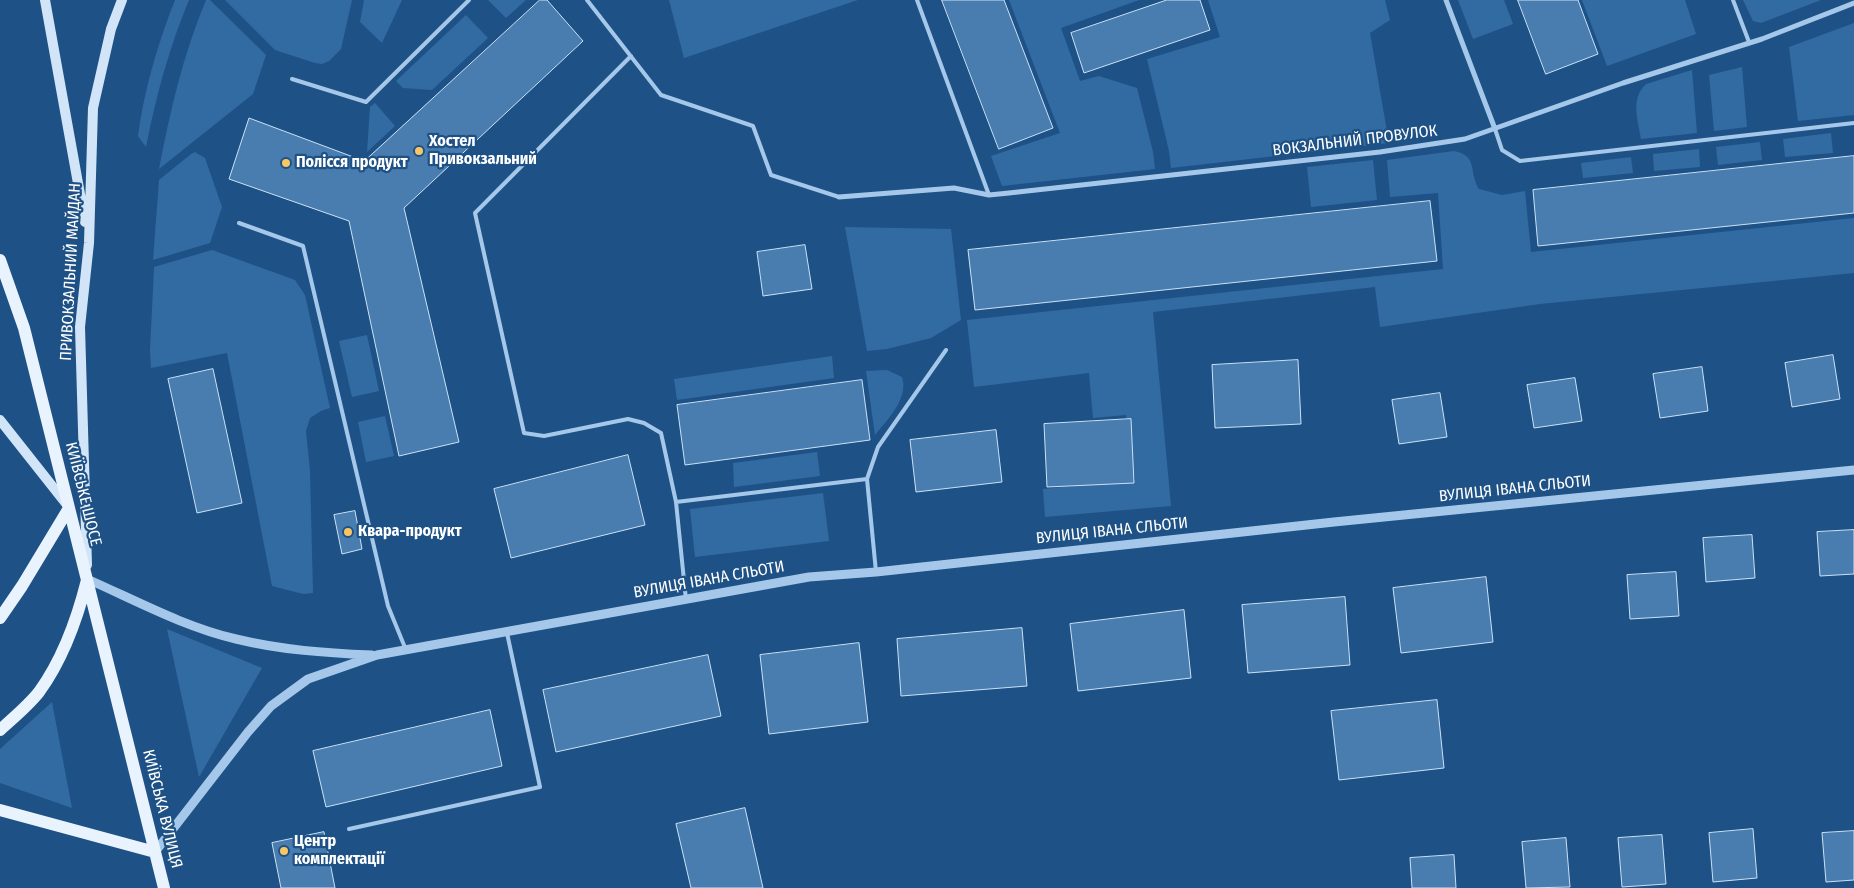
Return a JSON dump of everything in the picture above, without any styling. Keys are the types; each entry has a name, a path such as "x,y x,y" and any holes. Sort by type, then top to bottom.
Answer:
{"main road":[{"path":"45,0 89,242"},
{"name":"ПРИВОКЗАЛЬНИЙ МАЙДАН","path":"87,579 80,328 89,242 93,108 111,29 122,0"},
{"name":"КИЇВСЬКЕ ШОСЕ","path":"0,260 24,328 128,738"},
{"path":"0,420 69,508 22,586 0,618"},
{"path":"0,730 38,694 57,664 77,617 87,579"},
{"name":"КИЇВСЬКА ВУЛИЦЯ","path":"128,738 164,888"},
{"path":"0,810 155,852"}],"street":[{"path":"1446,0 1495,129"},
{"name":"ВОКЗАЛЬНИЙ ПРОВУЛОК","path":"839,197 954,188 990,195 1380,152 1465,139 1623,83 1762,39 1854,3"},
{"name":"ВУЛИЦЯ ІВАНА СЛЬОТИ","path":"155,852 248,732 271,706 308,679 377,656 809,577 876,572 1334,522 1854,470"},
{"name":"ВУЛИЦЯ ІВАНА СЛЬОТИ","path":"87,579 202,629 235,639 281,648 377,656"}],"lane":[{"path":"292,79 366,102 469,0"},
{"path":"587,0 661,95 753,126 771,175 839,197"},
{"path":"917,0 990,195"},
{"path":"1733,0 1749,42"},
{"path":"631,56 476,213 524,433 544,436 628,419 644,423 661,433 676,502 686,600"},
{"path":"1495,129 1502,150 1520,161 1854,123"},
{"path":"239,224 303,246 388,606 406,650"},
{"path":"876,572 867,479 878,447 946,350"},
{"path":"676,502 867,479"},
{"path":"349,829 540,787 506,631"}],"shaded area":[{"path":"175,0 189,0 164,72 146,147 138,136 144,101 157,50"},
{"path":"206,0 210,0 266,55 253,94 159,169 178,83 190,41"},
{"path":"225,0 352,0 341,49 329,61 322,64 275,50"},
{"path":"364,0 402,0 382,43 360,22"},
{"path":"488,0 526,0 506,18"},
{"path":"669,0 858,0 684,58"},
{"path":"1009,0 1139,0 1061,28 1080,81 1099,76 1137,88 1153,152 1155,169 1002,186 991,156 1060,133"},
{"path":"1208,0 1385,0 1390,20 1370,33 1389,143 1171,168 1169,151 1147,59 1220,37"},
{"path":"1458,0 1504,0 1513,24 1473,39"},
{"path":"1582,0 1685,0 1696,34 1607,66"},
{"path":"1743,0 1821,0 1761,23 1753,21"},
{"path":"466,15 488,38 432,90 403,88 396,81"},
{"path":"1854,23 1854,115 1798,121 1789,47"},
{"path":"1742,67 1747,127 1714,131 1709,75"},
{"path":"1692,70 1697,133 1641,139 1636,110 1641,90 1646,84"},
{"path":"375,103 395,126 367,152 370,107"},
{"path":"1831,133 1833,153 1785,157 1783,139"},
{"path":"1760,142 1762,160 1718,165 1716,147"},
{"path":"1699,149 1700,167 1654,171 1653,154"},
{"path":"1454,151 1462,153 1470,161 1479,189 1502,195 1525,191 1531,252 1854,218 1854,273 1540,304 1380,327 1375,287 1153,312 1171,506 1045,517 1043,489 1135,480 1126,415 1093,418 1089,373 974,387 967,320 1443,269 1438,193 1390,197 1387,160"},
{"path":"195,152 205,158 222,207 210,243 153,260 159,180"},
{"path":"1631,157 1633,173 1583,178 1581,163"},
{"path":"1373,160 1377,200 1311,207 1307,167"},
{"path":"845,227 951,229 961,320 931,338 887,349 867,351"},
{"path":"212,250 295,280 305,295 330,408 310,418 306,431 310,471 313,593 303,594 272,586 227,353 151,368 150,351 154,267"},
{"path":"367,335 379,391 352,397 339,341"},
{"path":"832,356 834,378 677,400 674,379"},
{"path":"887,370 902,377 903,393 896,408 875,435 866,371"},
{"path":"385,416 394,456 366,462 358,422"},
{"path":"817,452 820,476 734,487 733,463"},
{"path":"823,493 829,541 695,557 690,509"},
{"path":"167,629 262,668 199,777"},
{"path":"52,702 72,808 0,783 0,749"}],"building":[{"path":"540,0 547,0 583,41 404,208 459,442 399,456 349,221 229,179 249,118 364,161"},
{"path":"942,0 1004,0 1053,128 999,149"},
{"path":"1167,0 1200,0 1210,30 1084,73 1071,33"},
{"path":"1518,0 1578,0 1598,54 1546,74"},
{"path":"1854,156 1854,213 1538,246 1533,190"},
{"path":"1430,201 1437,261 975,310 968,250"},
{"path":"805,245 812,289 763,296 757,252"},
{"path":"1833,355 1840,399 1792,407 1785,363"},
{"path":"1298,360 1301,424 1215,428 1212,365"},
{"path":"1702,367 1708,411 1660,418 1653,374"},
{"path":"213,369 242,503 197,513 168,379"},
{"path":"1575,378 1582,421 1534,428 1527,385"},
{"path":"862,380 870,440 685,465 677,405"},
{"path":"1440,393 1447,437 1399,444 1392,400"},
{"path":"1131,419 1134,483 1047,487 1044,424"},
{"path":"996,430 1002,482 916,492 910,440"},
{"path":"628,455 645,525 511,558 494,489"},
{"name":"Квара-продукт","path":"355,511 362,549 342,554 334,515"},
{"path":"1854,530 1854,574 1820,576 1817,532"},
{"path":"1752,535 1755,578 1706,582 1703,538"},
{"path":"1676,572 1679,616 1630,619 1627,575"},
{"path":"1486,577 1493,642 1401,653 1393,588"},
{"path":"1345,597 1350,665 1248,673 1242,605"},
{"path":"1184,610 1191,678 1078,691 1070,624"},
{"path":"1022,628 1027,686 901,696 897,639"},
{"path":"859,643 868,722 769,734 760,655"},
{"path":"708,655 721,716 556,752 543,690"},
{"path":"1437,700 1444,768 1339,780 1331,711"},
{"path":"490,710 502,766 326,807 313,751"},
{"path":"745,808 763,888 691,888 676,824"},
{"path":"1753,829 1757,878 1713,882 1709,833"},
{"path":"1854,831 1854,880 1826,882 1822,833"},
{"path":"324,832 335,888 281,888 272,843"},
{"path":"1662,835 1666,884 1622,887 1618,838"},
{"path":"1566,838 1570,887 1526,888 1522,842"},
{"path":"1454,855 1456,888 1412,888 1410,858"}],"place":[{"name":"Хостел Привокзальний","path":"419,151"},
{"name":"Полісся продукт","path":"286,163"},
{"name":"Квара-продукт","path":"348,532"},
{"name":"Центр комплектації","path":"284,851"}]}
